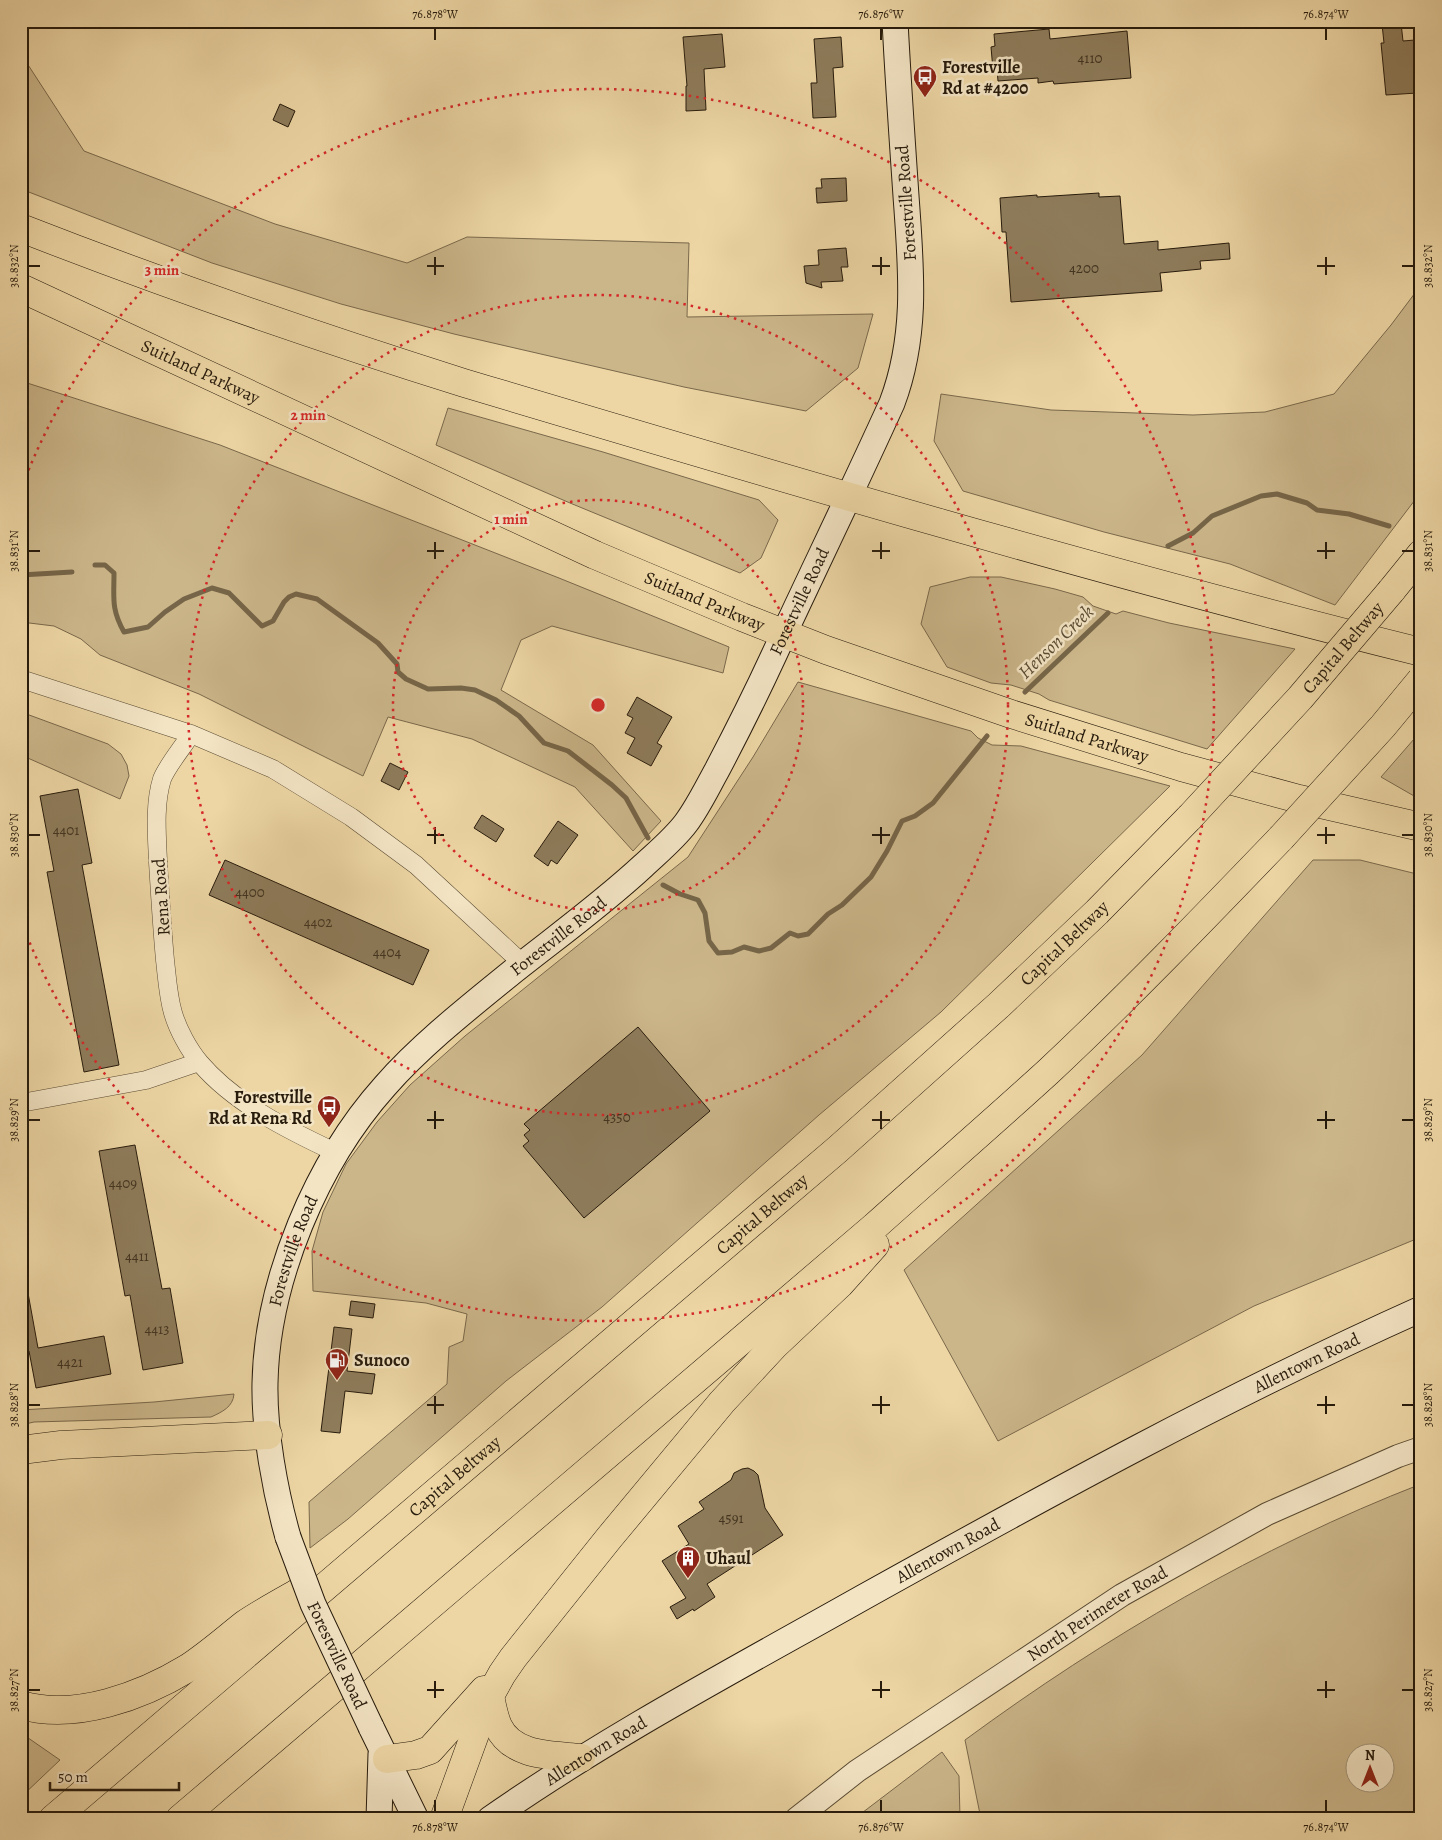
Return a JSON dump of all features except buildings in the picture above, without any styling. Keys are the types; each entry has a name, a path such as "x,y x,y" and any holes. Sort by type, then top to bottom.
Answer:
{"highway":[{"path":"21,228 191,292 377,356 510,397 1150,582 1421,652"},
{"name":"Suitland Parkway","path":"21,288 547,533 674,589 784,633 918,683 1145,756 1244,785 1421,827"},
{"name":"Capital Beltway","path":"53,1819 852,1136 999,1005 1097,912 1190,818 1300,698 1421,554"},
{"path":"180,1819 859,1240 1050,1070 1169,953 1281,838 1383,726 1421,680"},
{"path":"444,1819 478,1723 496,1685 609,1538 722,1402 775,1345 840,1284 952,1158"},
{"path":"21,1450 61,1445 268,1435"},
{"path":"21,1705 56,1710 86,1708 138,1693 155,1686 188,1668 247,1624 367,1551"},
{"path":"379,1744 416,1755 430,1750 442,1739 478,1696 496,1685"},
{"path":"496,1685 498,1726 508,1741 516,1747 535,1752 581,1758"}],"main road":[{"name":"Forestville Road","path":"416,1819 313,1604 288,1537 279,1504 268,1435 265,1393 266,1365 277,1298 301,1226 336,1152 385,1085 417,1054 522,964 599,905 671,840 686,823 732,743 883,424 900,382 910,329 911,285 895,21"},
{"name":"Allentown Road","path":"490,1819 581,1758 678,1700 1053,1493 1230,1400 1421,1309"},
{"path":"379,1744 381,1788 379,1819"}],"street":[{"path":"21,679 191,734 273,769 351,817 416,865 522,964"},
{"name":"Rena Road","path":"191,734 162,778 158,804 161,923 173,1013 186,1041 199,1062 219,1083 241,1101 307,1139 336,1152"},
{"path":"21,1103 146,1080 199,1062"},
{"name":"North Perimeter Road","path":"796,1819 857,1771 1122,1595 1267,1514 1398,1456 1421,1448"}],"shaded area":[{"path":"21,54 84,151 275,224 407,263 467,237 689,243 687,317 873,314 858,368 806,411 684,387 454,334 341,304 212,263 21,189"},
{"path":"1421,285 1421,492 1335,605 1230,564 1104,532 963,491 934,441 941,394 1051,410 1193,415 1265,412 1334,394 1391,325"},
{"path":"21,381 220,445 729,647 723,673 552,626 521,640 501,690 593,745 661,821 633,851 575,787 472,739 388,717 363,776 199,694 100,655 81,639 54,626 21,622"},
{"path":"448,408 603,452 759,500 778,520 761,558 740,573 436,445"},
{"path":"970,577 1001,577 1083,597 1093,606 1116,614 1123,611 1169,623 1295,649 1207,749 1049,700 1039,694 1011,685 991,683 947,667 921,624 930,587"},
{"path":"798,682 971,731 978,738 992,745 1021,746 1170,786 941,1012 819,1115 602,1307 506,1381 348,1519 310,1548 309,1502 447,1384 449,1347 463,1341 467,1314 426,1303 313,1291 312,1251 323,1212 346,1164 377,1122 410,1085 465,1036 688,857 753,757"},
{"path":"21,712 108,744 121,754 127,765 129,776 120,799 21,755"},
{"path":"1421,731 1421,800 1381,777"},
{"path":"1313,860 1360,860 1421,875 1421,1237 1254,1306 998,1441 904,1270 1142,1055"},
{"path":"234,1394 229,1406 211,1417 34,1422 21,1425 21,1410 154,1402"},
{"path":"1421,1484 1421,1819 981,1819 965,1740 1018,1702 1128,1630 1242,1566 1301,1536"},
{"path":"21,1733 60,1760 21,1797"},
{"path":"942,1752 959,1776 960,1819 854,1819"}],"waterway":[{"name":"Henson Creek","path":"1168,546 1193,533 1212,516 1261,496 1277,494 1307,503 1317,510 1349,514 1389,526"},
{"name":"Henson Creek","path":"95,565 105,565 114,573 115,610 124,632 148,627 184,599 212,588 229,593 262,626 273,621 289,597 296,594 317,599 378,643 397,664 398,672 406,679 428,689 461,688 475,690 496,700 519,716 544,743 568,751 626,798 648,838"},
{"name":"Henson Creek","path":"21,575 72,572"},
{"name":"Henson Creek","path":"1025,692 1108,613"},
{"name":"Henson Creek","path":"663,885 680,894 698,900 705,913 709,941 718,953 732,952 744,947 759,951 771,948 790,933 798,936 808,934 871,877 902,821 915,816 933,803 987,736"}],"place":[{"name":"Forestville Rd at #4200","path":"925,98"},
{"name":"Forestville Rd at Rena Rd","path":"329,1128"},
{"name":"Sunoco","path":"337,1381"},
{"name":"Uhaul","path":"688,1579"}]}
